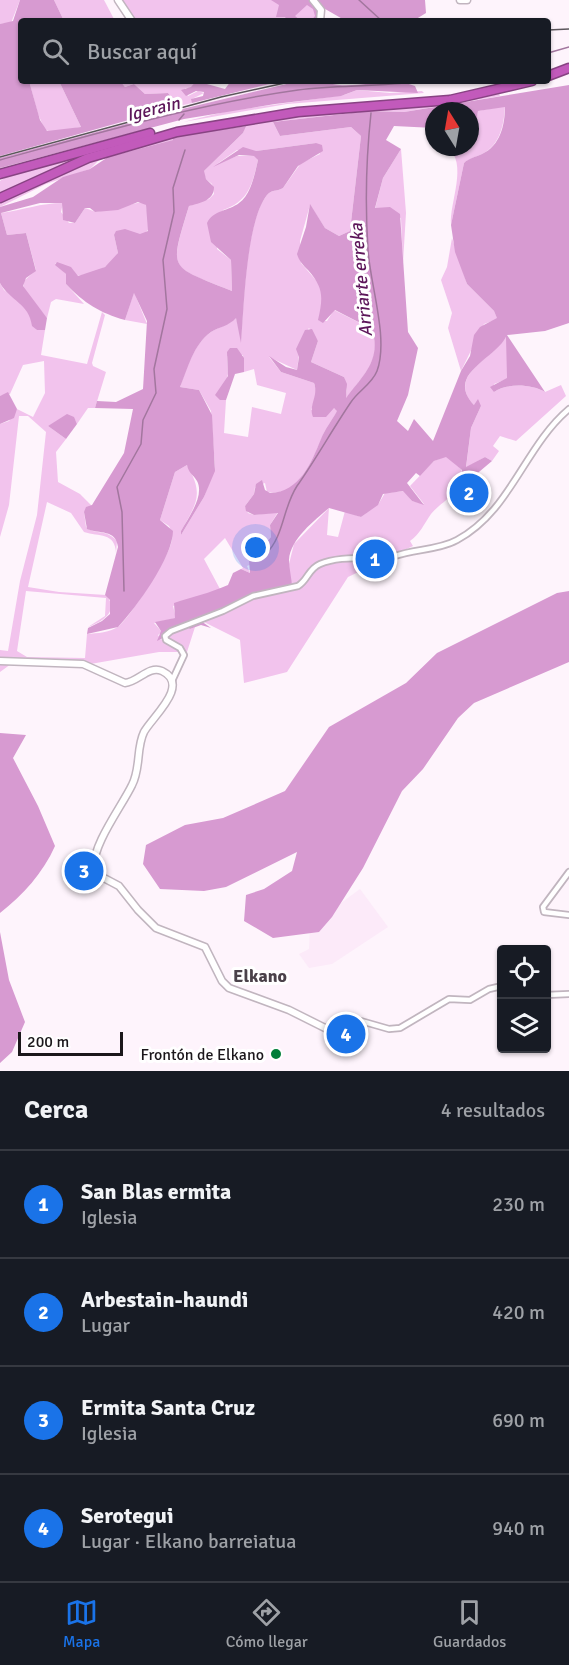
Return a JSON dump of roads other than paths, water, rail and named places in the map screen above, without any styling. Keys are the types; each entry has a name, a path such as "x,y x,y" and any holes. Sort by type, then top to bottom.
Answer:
{"highway":[{"path":"551,69 569,63"},
{"path":"551,75 569,68"},
{"path":"0,174 137,136 216,119 302,106 447,94 497,84"},
{"path":"0,198 95,155 177,132 289,113 450,100 519,84"}],"street":[{"path":"118,0 130,18"},
{"path":"313,0 321,10 320,18"},
{"path":"460,0 467,0"},
{"path":"497,987 470,1000 449,999 400,1028 389,1029 361,1021 333,1032 289,1010 226,986 205,947 156,928 119,886 102,877 94,868 96,852 135,778 143,734 171,694 172,681 184,655 180,648 166,640 168,633 226,610 253,596 298,586 311,569 321,563 359,558 377,563 413,550 456,541 493,512 515,477 529,462 544,433 569,409"},
{"path":"0,661 81,664 124,683 158,670 166,673 172,681"},
{"path":"569,872 543,907 544,912 569,915"},
{"path":"551,995 569,994"}],"waterway":[{"path":"359,0 379,18"},
{"name":"Igerain","path":"551,52 569,47"},
{"name":"Igerain","path":"0,160 148,120 223,103 313,88 391,84"},
{"name":"Arriarte erreka","path":"265,555 276,539 297,486 351,402 377,371 380,358 380,328 369,264 367,233 366,182 371,113"},
{"path":"179,120 184,114"},
{"path":"124,591 122,512 117,487 141,444 143,420 156,393 154,369 167,309 163,260 174,212 173,188 185,150"}],"railway":[{"path":"551,30 569,29"},
{"path":"0,157 221,97 280,84"}],"place":[{"name":"Arbestain-haundi","path":"469,493"},
{"name":"San Blas ermita","path":"375,559"},
{"name":"Ermita Santa Cruz","path":"84,871"},
{"name":"Serotegui","path":"346,1034"},
{"name":"Frontón de Elkano","path":"276,1054"}],"district":[{"name":"Elkano","path":"260,976"}]}
